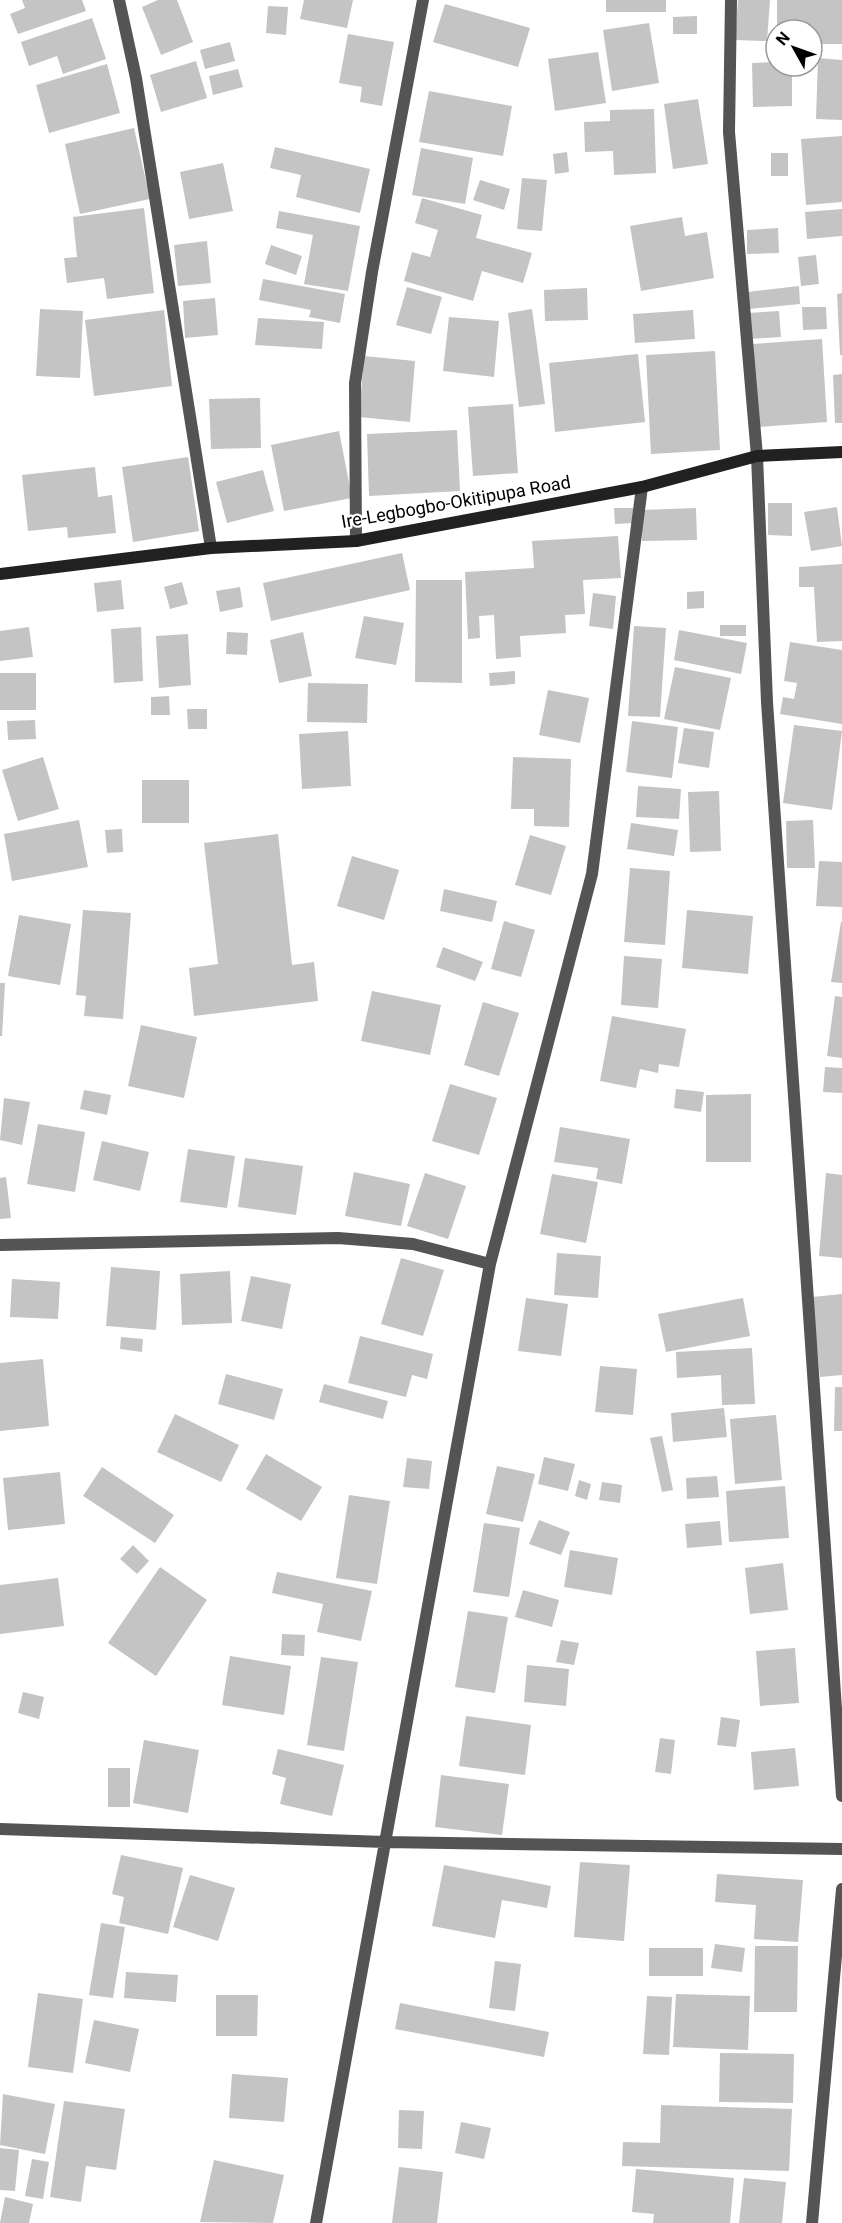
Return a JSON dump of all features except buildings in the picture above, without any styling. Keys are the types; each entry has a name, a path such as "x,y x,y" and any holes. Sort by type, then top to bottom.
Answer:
{"street":[{"path":"119,0 136,78 211,548"},
{"path":"356,541 355,383 372,272 423,0"},
{"path":"731,0 729,132 757,456 767,702 842,1796"},
{"name":"Ire-Legbogbo-Okitipupa Road","path":"0,574 211,548 356,541 642,487 757,456 842,452"},
{"path":"316,2223 490,1264 592,874 642,487"},
{"path":"0,1245 338,1238 413,1244 490,1264"},
{"path":"0,1829 385,1842 842,1849"},
{"path":"812,2223 842,1889"}]}
